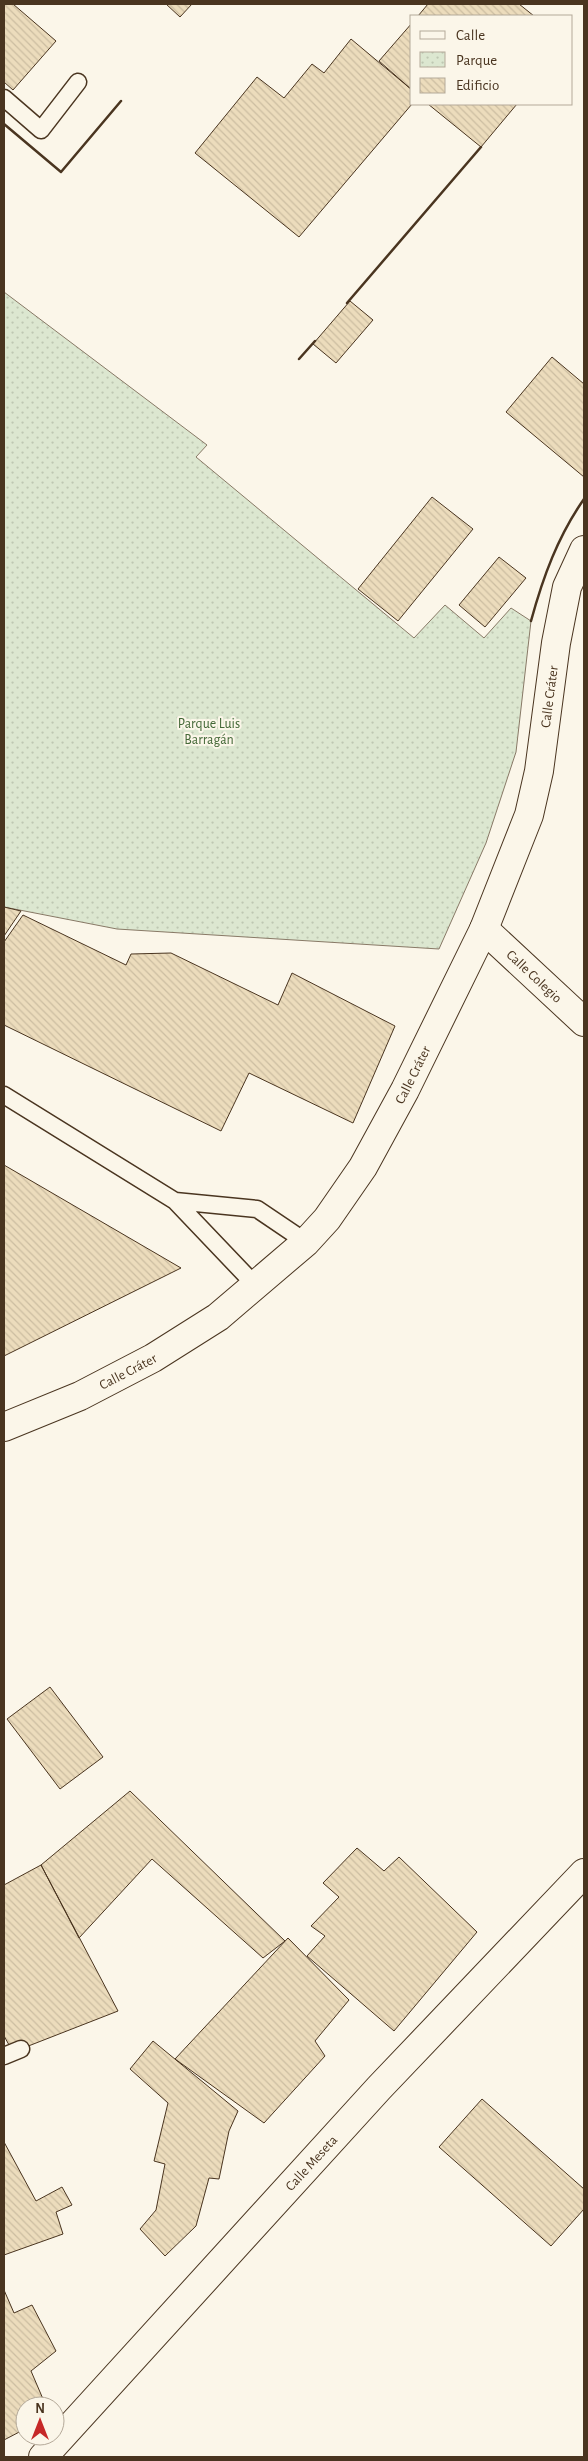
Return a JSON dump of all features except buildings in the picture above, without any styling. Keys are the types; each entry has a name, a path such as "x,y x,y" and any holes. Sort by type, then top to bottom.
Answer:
{"street":[{"name":"Calle Cráter","path":"4,1427 80,1396 153,1358 218,1317 306,1242 327,1219 363,1167 405,1090 484,929 529,815 539,771 556,643 567,587 584,550"},
{"name":"Calle Colegio","path":"484,929 584,1022"},
{"name":"Calle Meseta","path":"42,2457 380,2088 584,1873"}],"lane":[{"path":"4,98 41,130 78,82"},
{"path":"4,1095 175,1201 256,1286"},
{"path":"175,1201 257,1209 306,1242"},
{"path":"4,2056 21,2049"}],"green space":[{"name":"Parque Luis Barragán","path":"4,292 207,445 196,457 414,638 445,605 484,638 511,608 531,621 516,752 486,843 439,949 117,929 4,907"}],"wall":[{"path":"4,124 61,172 121,101"},
{"path":"347,303 481,147"},
{"path":"299,359 315,341"},
{"path":"531,621 552,557 566,527 584,499"}]}
